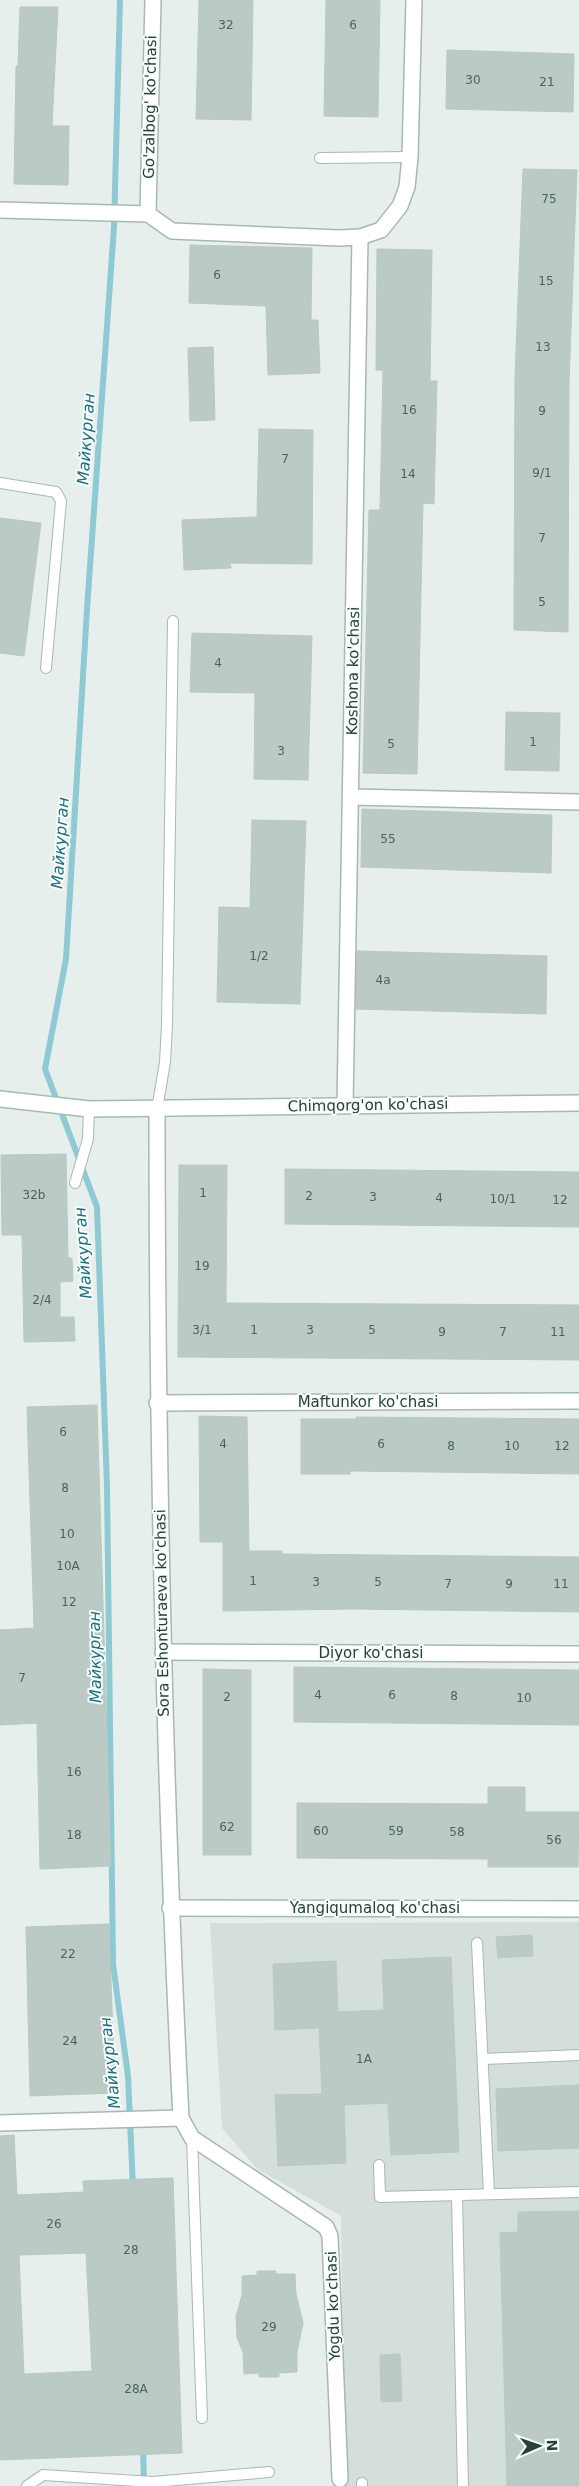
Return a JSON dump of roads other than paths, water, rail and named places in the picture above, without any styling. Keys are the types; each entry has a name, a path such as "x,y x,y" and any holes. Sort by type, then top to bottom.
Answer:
{"street":[{"name":"Go'zalbog' ko'chasi","path":"148,214 152,0"},
{"path":"0,210 148,214 172,231 360,237 381,230 400,206 407,187 410,157 414,0"},
{"name":"Koshona ko'chasi","path":"345,1105 360,237"},
{"path":"351,797 579,802"},
{"name":"Chimqorg'on ko'chasi","path":"0,1099 44,1106 90,1109 579,1103"},
{"name":"Sora Eshonturaeva ko'chasi","path":"157,1109 157,1403 170,1908 180,2118"},
{"name":"Maftunkor ko'chasi","path":"157,1403 579,1401"},
{"name":"Diyor ko'chasi","path":"163,1652 579,1654"},
{"name":"Yangiqumaloq ko'chasi","path":"170,1908 579,1909"},
{"path":"0,2123 180,2118"},
{"name":"Yogdu ko'chasi","path":"180,2118 192,2138 326,2227 330,2236 340,2479"}],"lane":[{"path":"320,158 410,157"},
{"path":"0,483 56,492 62,501 46,668"},
{"path":"157,1109 165,1062 167,1026 173,621"},
{"path":"75,1182 88,1139 90,1109"},
{"path":"477,1943 490,2194"},
{"path":"483,2059 579,2055"},
{"path":"192,2138 202,2418"},
{"path":"378,2165 380,2197 579,2192"},
{"path":"457,2195 463,2486"},
{"path":"27,2486 43,2476 153,2482 269,2472"}],"waterway":[{"name":"Майкурган","path":"120,0 114,227 87,609 66,959 45,1069 97,1207 107,1486 113,1964 128,2076 133,2188"},
{"name":"Майкурган","path":"143,2447 144,2485"}]}
